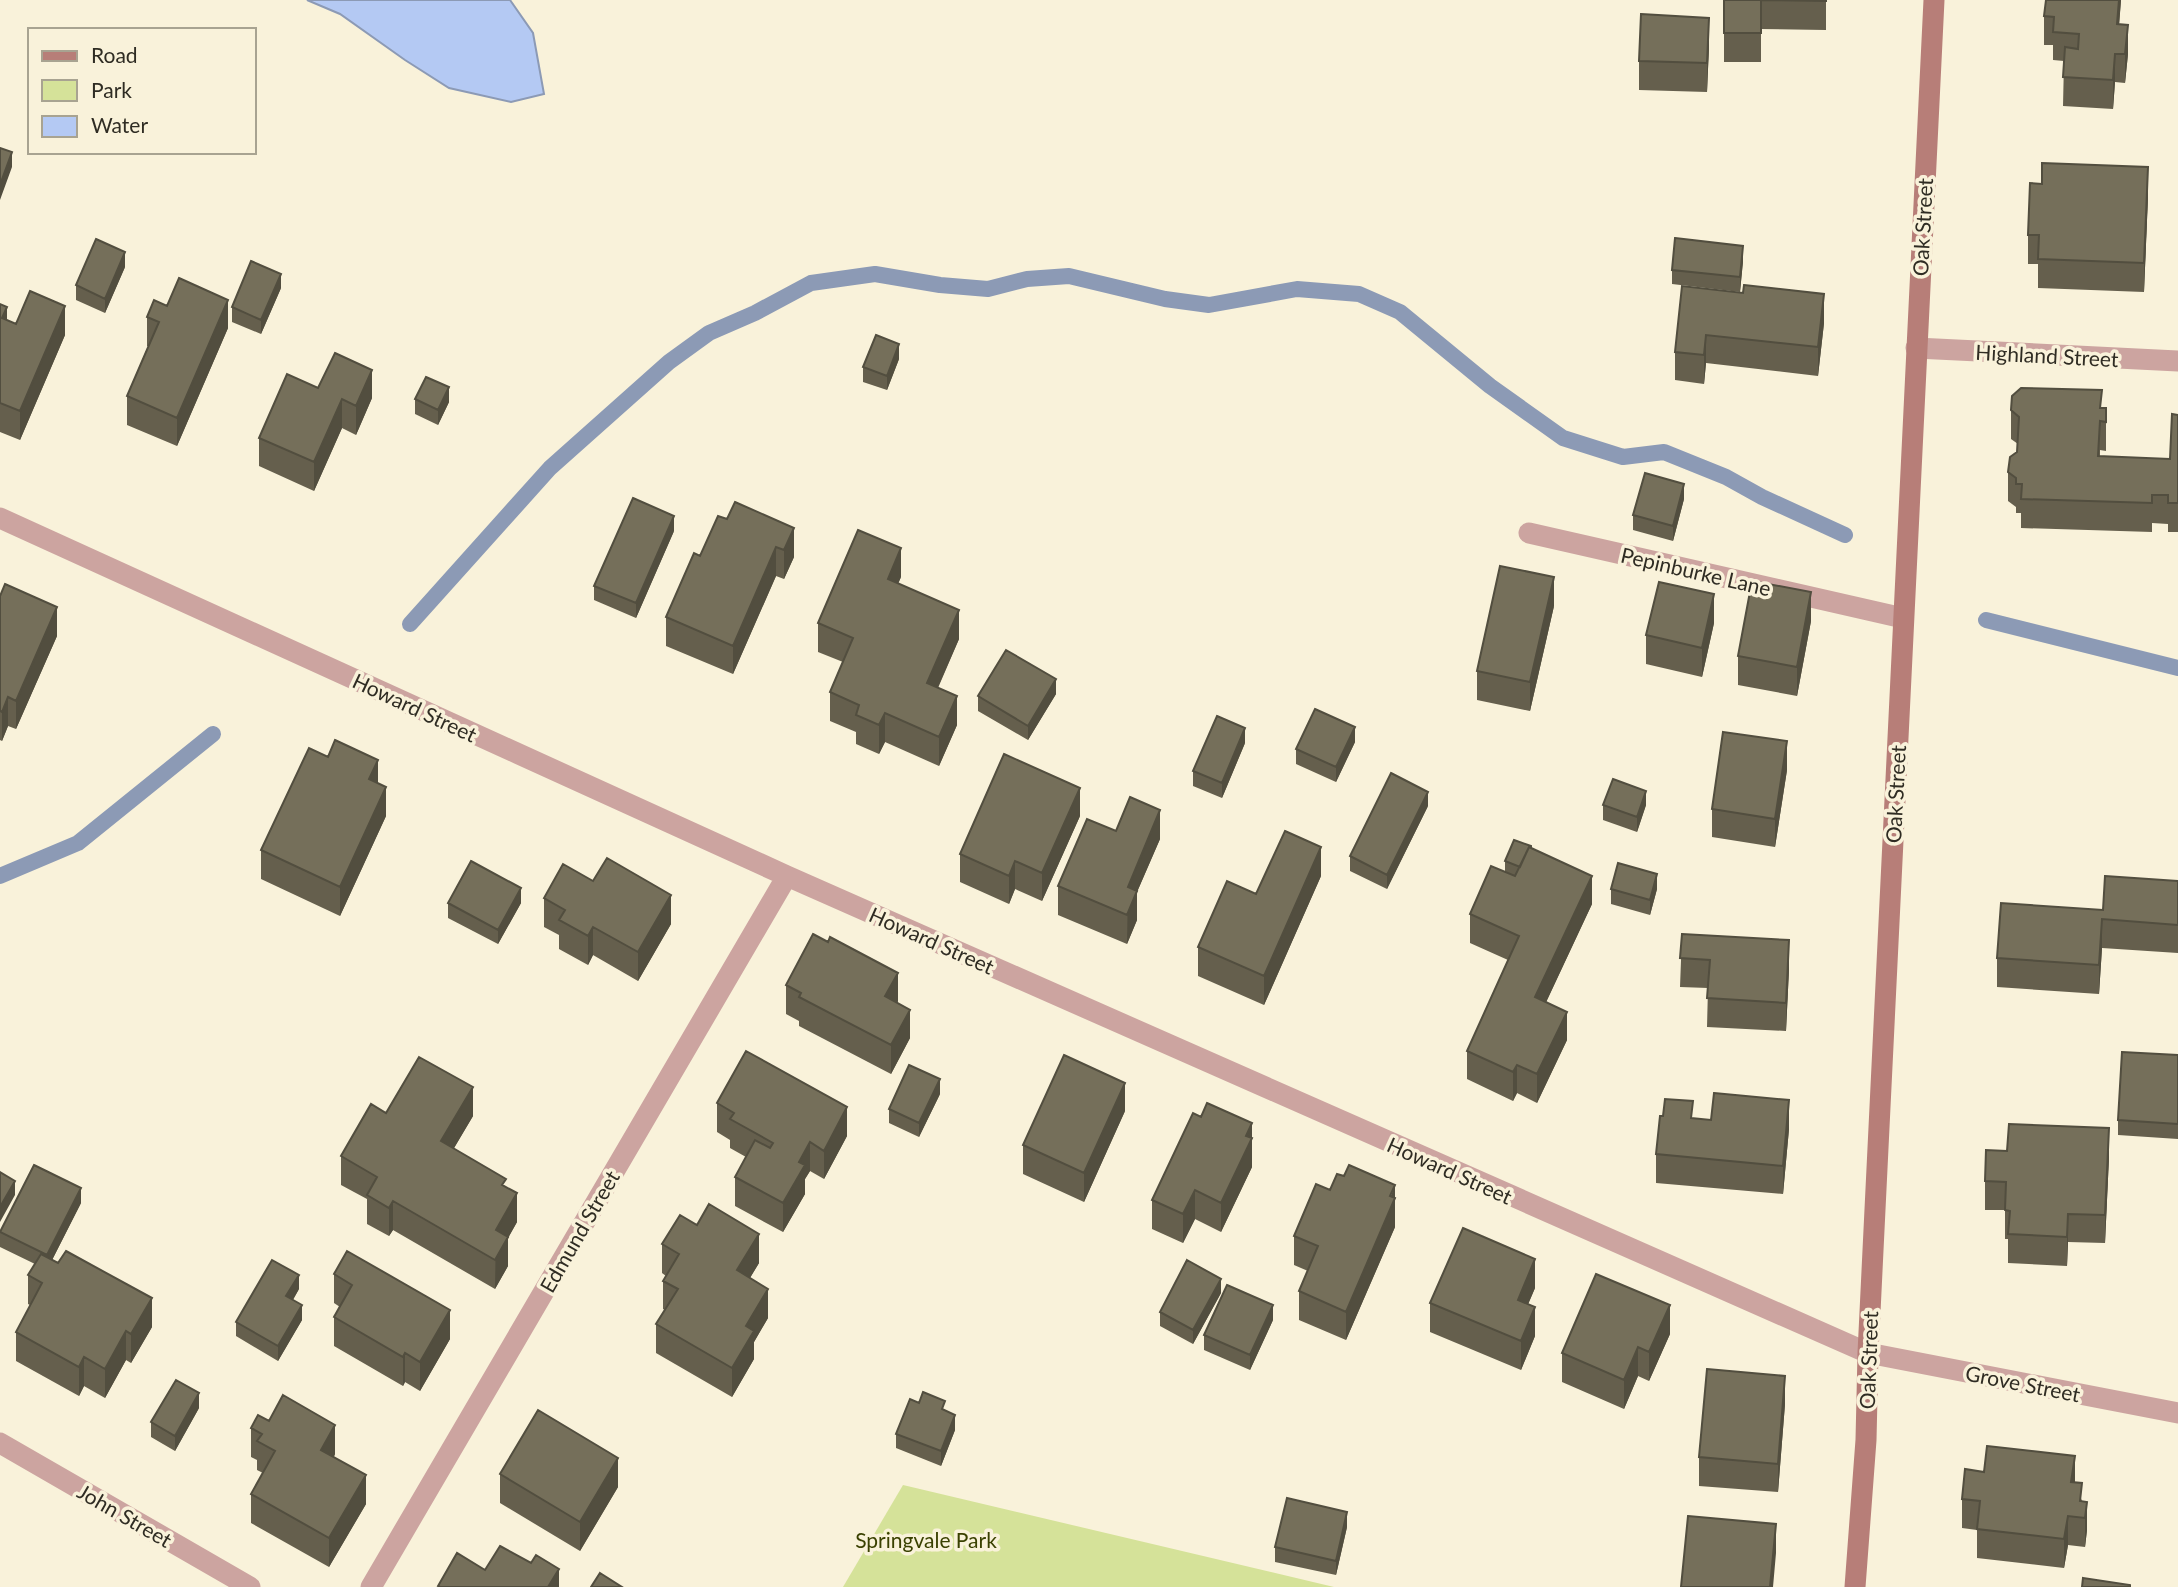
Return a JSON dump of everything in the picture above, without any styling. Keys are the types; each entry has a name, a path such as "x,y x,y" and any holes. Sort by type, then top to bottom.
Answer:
{"main road":[{"name":"Oak Street","path":"1855,1587 1866,1440 1868,1353 1934,0"}],"street":[{"name":"Highland Street","path":"1916,348 2178,361"},
{"name":"Howard Street","path":"0,518 787,876 1868,1353"},
{"name":"Pepinburke Lane","path":"1529,533 1903,618"},
{"name":"Edmund Street","path":"371,1587 787,876"},
{"name":"Grove Street","path":"1868,1353 2178,1413"},
{"name":"John Street","path":"0,1444 250,1587"}],"green space":[{"name":"Springvale Park","path":"903,1485 1334,1587 843,1587"}],"water":[{"path":"307,0 510,0 533,33 544,94 511,102 449,88 340,14"}],"building":[{"path":"1724,0 1761,0 1761,33 1724,33"},
{"path":"1761,0 1826,0 1826,1"},
{"path":"2046,0 2119,0 2117,24 2128,25 2125,54 2115,54 2113,80 2063,77 2065,47 2078,49 2079,34 2053,32 2054,17 2044,16"},
{"path":"1641,14 1709,18 1707,63 1639,61"},
{"path":"0,148 12,152 0,185"},
{"path":"2042,163 2148,167 2144,263 2038,259 2039,235 2028,235 2030,183 2042,184"},
{"path":"1675,238 1743,246 1740,277 1672,270"},
{"path":"96,239 125,252 105,299 76,285"},
{"path":"251,261 281,274 261,320 232,307"},
{"path":"179,278 228,300 177,418 127,396 159,322 147,317 154,300 167,306"},
{"path":"1744,285 1824,294 1818,347 1706,335 1704,355 1675,352 1682,286 1743,293"},
{"path":"30,291 65,306 20,411 0,403 0,304 7,307 2,318 16,324"},
{"path":"876,335 899,344 887,376 863,367"},
{"path":"335,353 372,370 356,406 342,399 314,462 259,438 287,374 318,388"},
{"path":"426,377 449,387 438,410 415,399"},
{"path":"2021,388 2102,390 2100,408 2106,408 2106,422 2100,421 2098,456 2170,459 2172,414 2178,415 2178,503 2168,503 2168,495 2152,495 2152,503 2021,499 2022,484 2016,484 2016,478 2008,472 2010,457 2017,452 2019,417 2011,410 2012,396"},
{"path":"1645,473 1684,484 1673,526 1633,515"},
{"path":"633,498 674,516 636,603 594,586"},
{"path":"735,502 794,528 784,550 776,547 733,646 666,617 694,553 700,556 718,516 727,519"},
{"path":"858,530 901,548 888,579 959,610 927,683 957,696 939,737 885,713 879,725 856,715 859,705 830,692 853,638 818,623"},
{"path":"1500,566 1554,577 1530,682 1477,671"},
{"path":"1752,581 1811,592 1797,667 1738,656"},
{"path":"1659,582 1714,594 1702,648 1646,635"},
{"path":"5,584 57,607 16,701 8,697 2,712 0,596"},
{"path":"1006,650 1056,679 1028,726 978,696"},
{"path":"1315,709 1355,727 1336,767 1296,749"},
{"path":"1217,716 1245,728 1222,783 1193,771"},
{"path":"1723,732 1787,741 1775,819 1712,809"},
{"path":"335,740 378,760 369,779 386,787 340,887 261,850 309,748 328,757"},
{"path":"1004,754 1080,788 1042,873 1015,861 1009,876 960,854"},
{"path":"1391,773 1428,792 1387,875 1350,856"},
{"path":"1613,779 1646,791 1637,817 1603,805"},
{"path":"1130,797 1160,810 1128,887 1137,891 1127,915 1058,886 1087,819 1116,831"},
{"path":"1285,831 1321,847 1264,976 1198,947 1227,881 1256,894"},
{"path":"1514,840 1531,846 1520,867 1505,861"},
{"path":"1529,847 1592,876 1535,997 1567,1012 1537,1074 1517,1065 1513,1072 1467,1051 1519,936 1470,914 1491,866 1515,876"},
{"path":"607,858 671,895 638,952 593,927 588,936 559,920 565,910 544,898 563,864 593,881"},
{"path":"471,861 521,888 498,930 448,903"},
{"path":"1618,863 1657,874 1650,900 1611,889"},
{"path":"2105,876 2178,881 2178,925 2102,919 2099,965 1997,958 2001,903 2103,910"},
{"path":"813,934 828,942 830,937 898,973 885,996 910,1010 891,1045 799,997 801,993 786,985"},
{"path":"1682,934 1789,940 1786,1003 1707,998 1710,960 1680,958"},
{"path":"746,1051 847,1107 824,1151 810,1142 799,1162 805,1165 783,1203 735,1177 755,1140 770,1148 773,1143 730,1119 734,1113 717,1103"},
{"path":"2122,1052 2178,1055 2178,1124 2118,1120"},
{"path":"1064,1055 1125,1083 1084,1173 1023,1145"},
{"path":"419,1057 473,1087 441,1141 506,1179 502,1185 517,1193 496,1230 508,1237 495,1260 393,1201 389,1208 367,1195 377,1177 341,1156 371,1104 386,1113"},
{"path":"909,1065 940,1079 919,1123 889,1109"},
{"path":"1714,1093 1789,1100 1783,1166 1656,1154 1660,1116 1663,1116 1665,1099 1693,1101 1691,1118 1711,1120"},
{"path":"1207,1103 1252,1123 1246,1136 1252,1138 1221,1203 1195,1190 1183,1214 1152,1200 1193,1113 1201,1117"},
{"path":"2009,1124 2109,1128 2105,1215 2068,1214 2067,1237 2008,1234 2010,1211 2005,1210 2006,1182 1985,1181 1986,1150 2007,1151"},
{"path":"34,1165 81,1188 47,1255 0,1232"},
{"path":"1349,1165 1395,1185 1390,1196 1395,1198 1346,1312 1299,1291 1318,1246 1294,1236 1316,1184 1330,1190 1337,1174 1344,1176"},
{"path":"0,1172 15,1181 0,1207"},
{"path":"709,1204 759,1234 737,1270 768,1289 746,1326 754,1331 732,1368 656,1324 678,1289 663,1281 679,1254 662,1244 680,1215 697,1225"},
{"path":"1463,1228 1535,1259 1518,1300 1535,1307 1521,1341 1430,1303"},
{"path":"66,1251 152,1298 131,1334 126,1331 105,1369 84,1357 79,1367 16,1332 42,1283 28,1275 41,1254 58,1263"},
{"path":"347,1251 450,1310 420,1362 405,1353 403,1357 334,1317 352,1285 334,1274"},
{"path":"272,1260 299,1275 286,1296 302,1305 278,1346 236,1322"},
{"path":"1187,1260 1221,1279 1193,1330 1160,1312"},
{"path":"1596,1274 1670,1305 1649,1352 1638,1347 1624,1380 1562,1353"},
{"path":"1227,1285 1273,1305 1250,1355 1204,1335"},
{"path":"1707,1369 1785,1376 1778,1464 1699,1457"},
{"path":"176,1380 199,1393 175,1436 151,1422"},
{"path":"923,1392 945,1401 942,1409 955,1415 941,1451 896,1434 910,1399 919,1403"},
{"path":"283,1395 335,1425 321,1450 366,1475 329,1538 251,1494 275,1451 257,1441 262,1434 251,1428 258,1415 269,1421"},
{"path":"538,1410 618,1458 580,1522 500,1474"},
{"path":"1987,1446 2075,1456 2071,1482 2082,1483 2080,1501 2087,1502 2085,1518 2068,1516 2064,1539 1977,1529 1980,1501 1962,1499 1965,1469 1984,1472"},
{"path":"1287,1498 1347,1512 1336,1561 1275,1547"},
{"path":"1688,1516 1776,1524 1770,1587 1681,1587"},
{"path":"500,1546 531,1563 536,1555 559,1569 548,1587 438,1586 457,1553 485,1570"},
{"path":"600,1573 622,1587 591,1587"},
{"path":"2083,1578 2130,1585 2130,1587 2082,1587"}],"waterway":[{"path":"410,624 550,468 669,362 709,333 755,313 811,283 875,274 940,285 988,289 1027,279 1069,276 1165,299 1209,305 1297,289 1359,294 1400,312 1490,386 1563,438 1623,457 1664,452 1726,477 1762,497 1845,535"},
{"path":"1986,620 2178,668"},
{"path":"0,876 78,843 213,734"}]}
